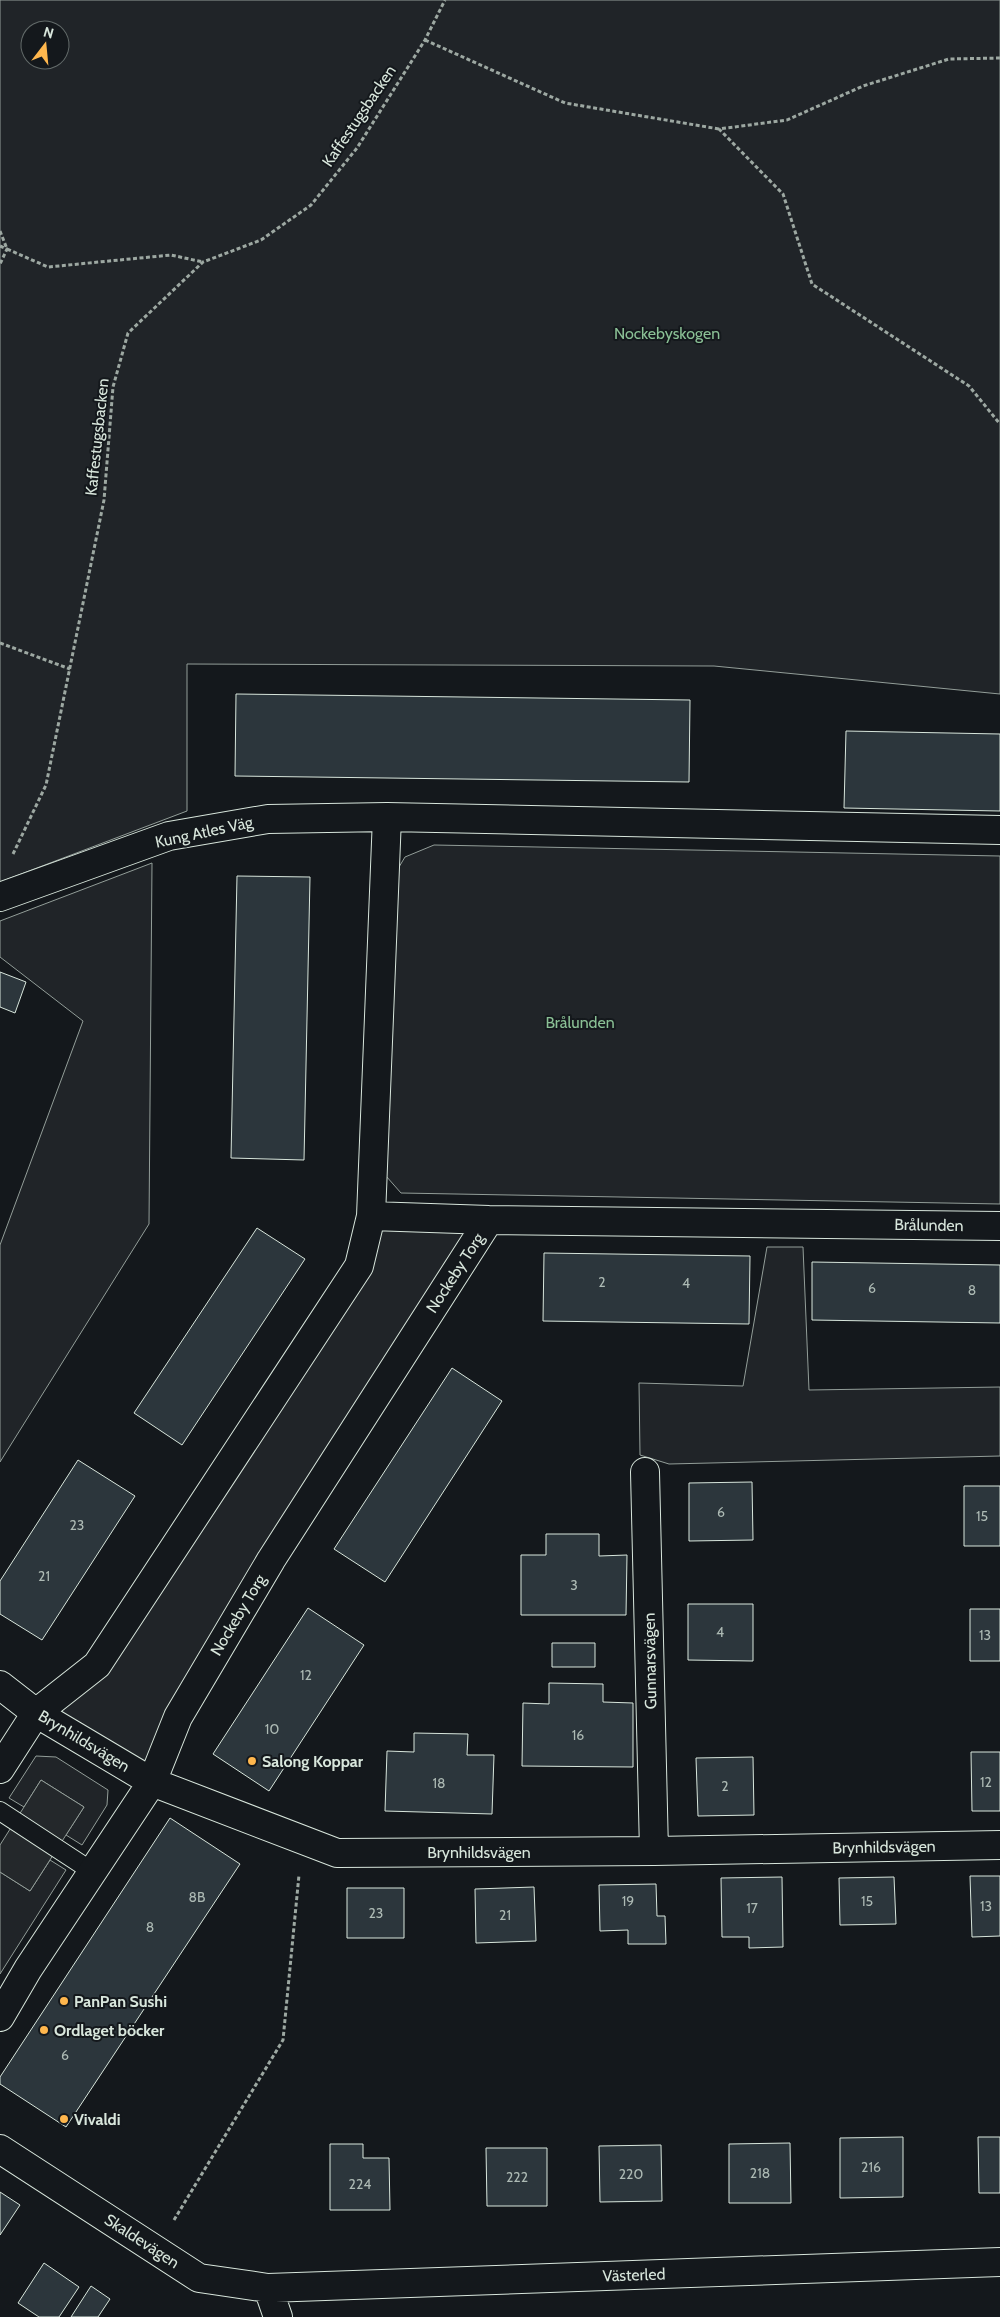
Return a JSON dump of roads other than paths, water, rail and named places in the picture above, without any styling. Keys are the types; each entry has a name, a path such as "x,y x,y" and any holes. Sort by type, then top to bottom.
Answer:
{"street":[{"path":"0,1769 36,1713 97,1665 358,1266 371,1216 387,817 1000,830"},
{"name":"Kung Atles Väg","path":"0,897 169,836 268,820 387,817"},
{"name":"Brålunden","path":"371,1216 489,1220 1000,1226"},
{"name":"Nockeby Torg","path":"1,2013 152,1782 178,1717 271,1560 489,1220"},
{"name":"Gunnarsvägen","path":"645,1472 654,1851"},
{"name":"Brynhildsvägen","path":"0,1684 36,1713 152,1782 302,1842 337,1854 1000,1845"},
{"name":"Skaldevägen","path":"0,2149 199,2278 268,2288"},
{"name":"Västerled","path":"268,2288 1000,2262"},
{"path":"268,2288 278,2317"}],"lane":[{"path":"0,1811 93,1872"}],"place":[{"name":"Salong Koppar","path":"252,1761"},
{"name":"PanPan Sushi","path":"64,2001"},
{"name":"Ordlaget böcker","path":"44,2030"},
{"name":"Vivaldi","path":"64,2119"}],"park label":[{"name":"Nockebyskogen","path":"667,333"}]}
